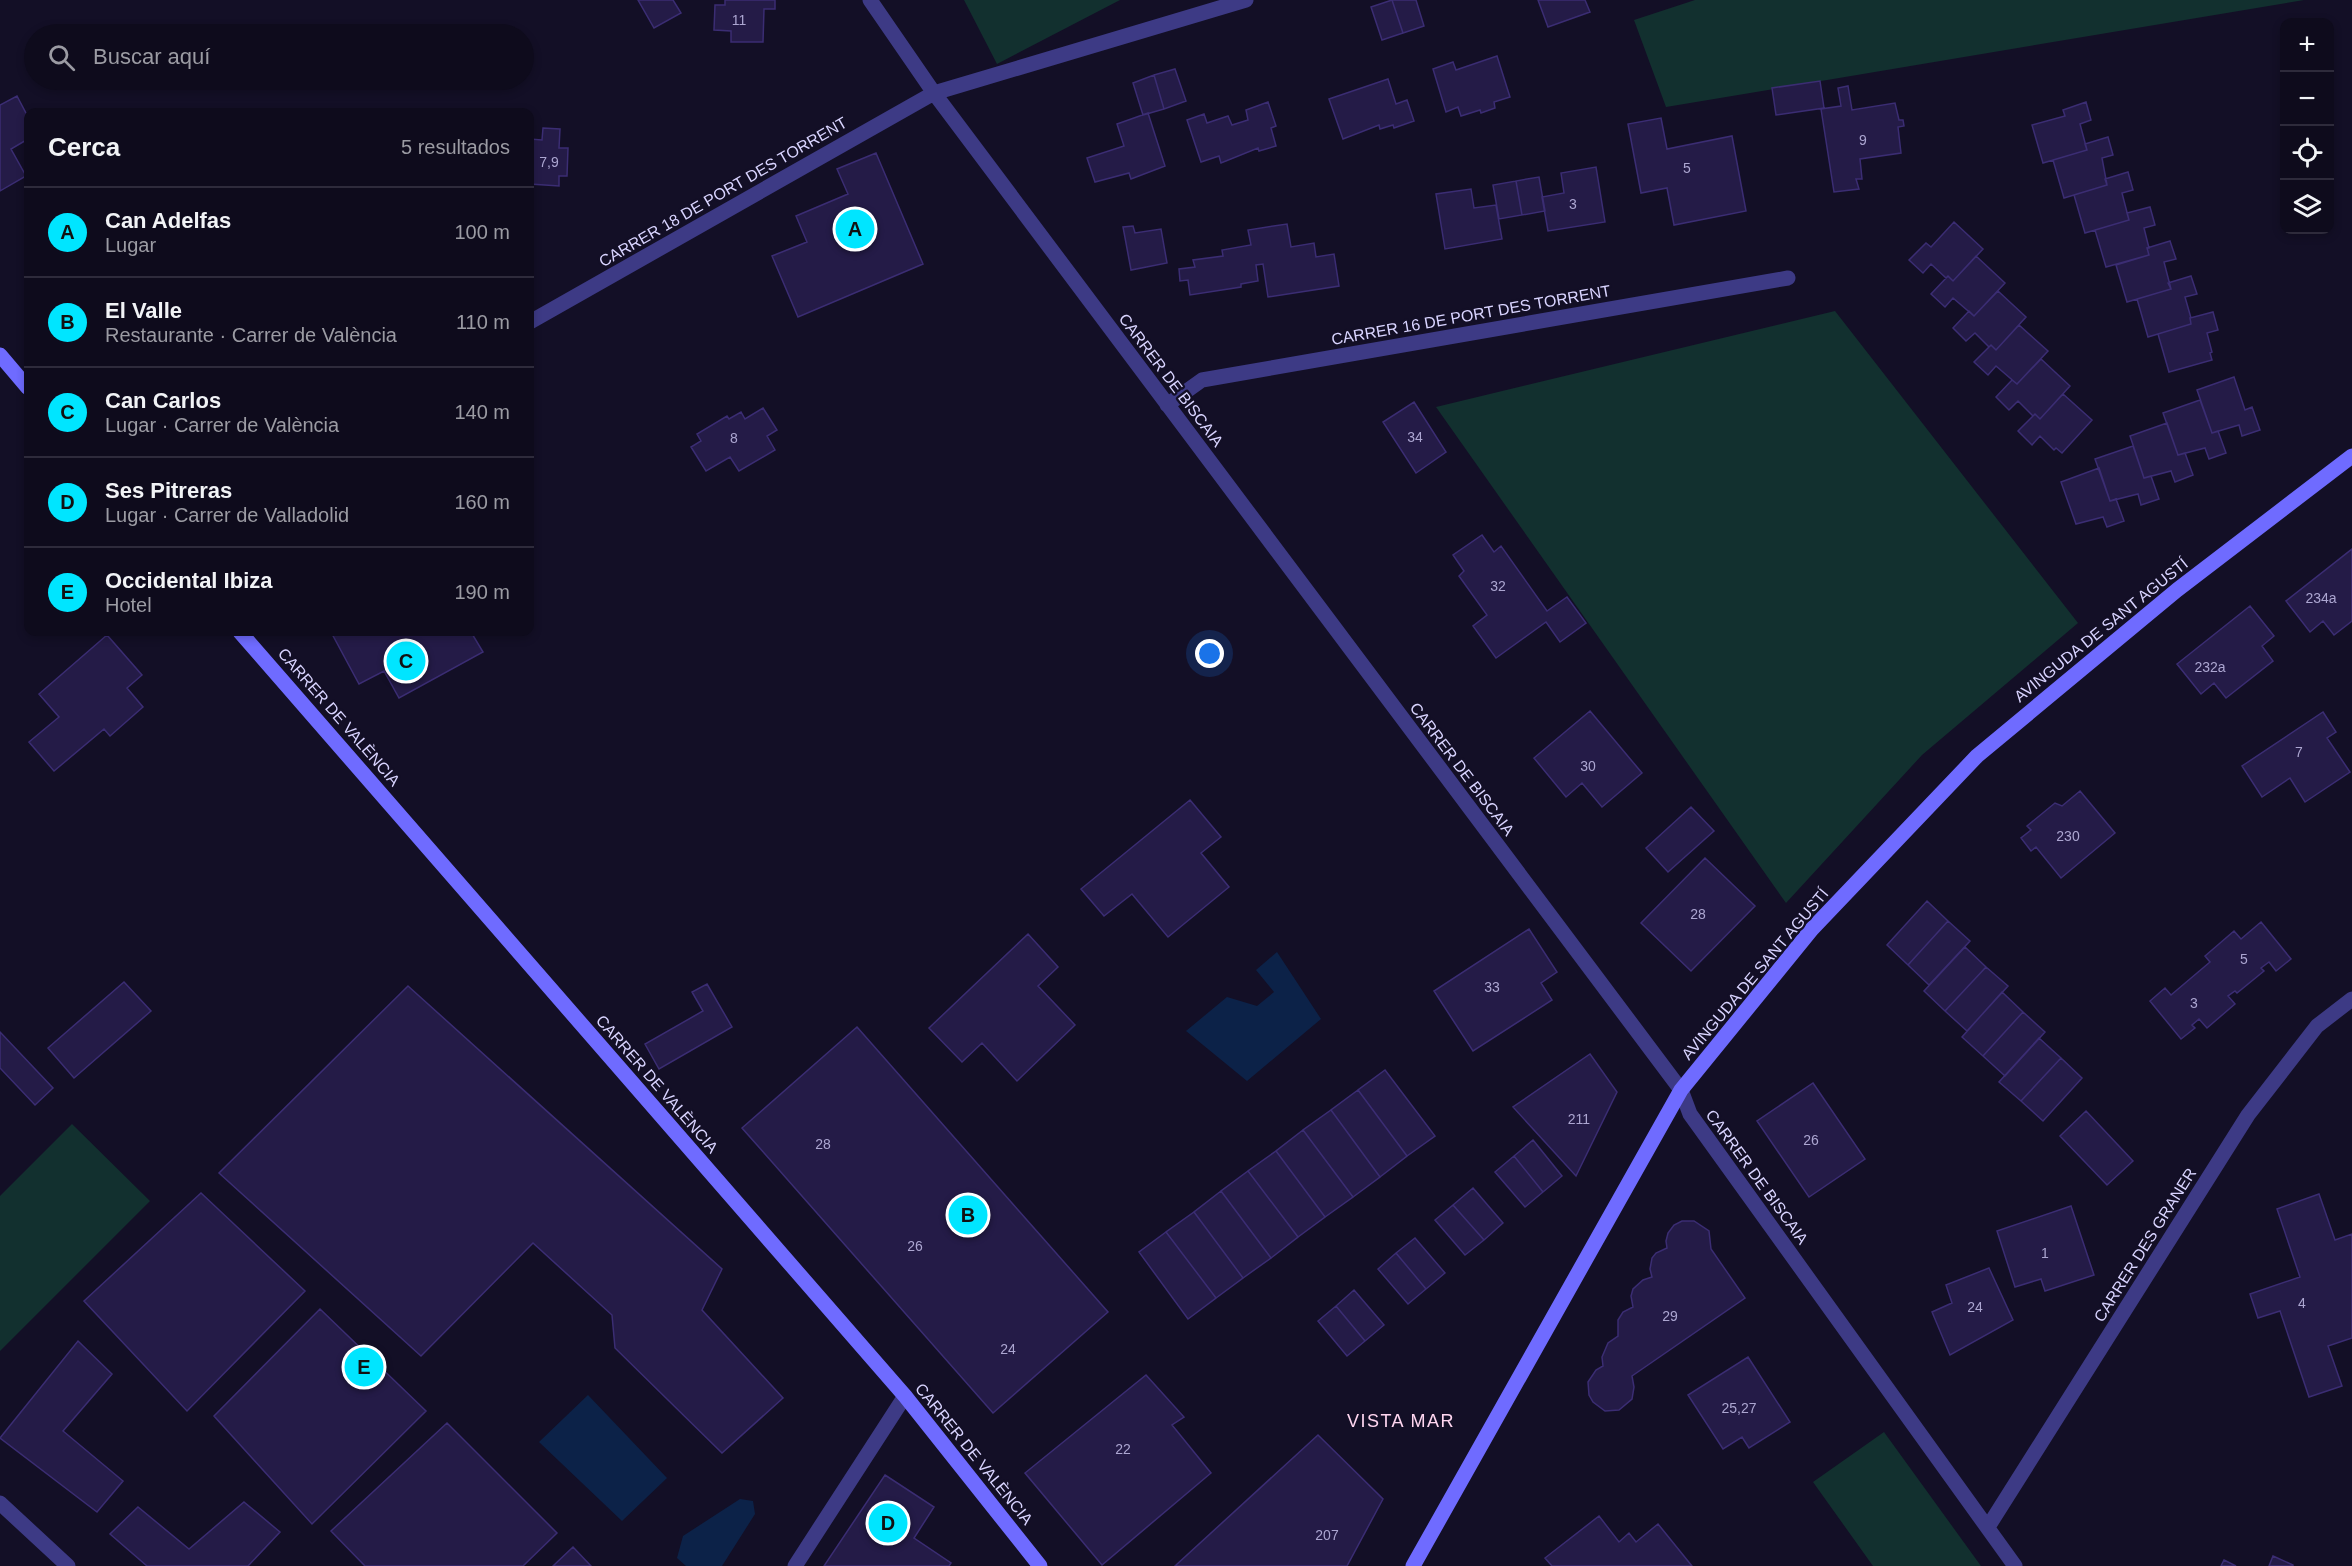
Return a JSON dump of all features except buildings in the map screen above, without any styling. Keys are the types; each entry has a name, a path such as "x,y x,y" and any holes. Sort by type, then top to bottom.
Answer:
{"street":[{"name":"CARRER DE BISCAIA","path":"870,0 934,93 1681,1090 1690,1114 2015,1566"},
{"name":"CARRER 18 DE PORT DES TORRENT","path":"534,320 934,93 1246,0"},
{"name":"CARRER 16 DE PORT DES TORRENT","path":"1167,405 1202,380 1788,278"},
{"path":"0,356 24,383"},
{"name":"AVINGUDA DE SANT AGUSTÍ","path":"1413,1566 1681,1090 1812,929 1977,756 2177,590 2352,456"},
{"name":"CARRER DE VALÈNCIA","path":"243,636 905,1396 1040,1566"},
{"name":"CARRER DES GRANER","path":"1988,1527 2248,1115 2317,1026 2352,999"},
{"path":"795,1566 905,1396"},
{"path":"0,1503 68,1566"}],"green space":[{"path":"964,0 1120,0 997,64"},
{"path":"1695,0 2304,0 1666,107 1634,20"},
{"path":"1835,311 2078,623 1922,755 1786,903 1436,407"},
{"path":"72,1124 150,1201 0,1351 0,1196"},
{"path":"1884,1432 1981,1566 1873,1566 1813,1482"}],"water":[{"path":"1277,952 1321,1019 1247,1081 1186,1031 1227,997 1257,1006 1274,992 1256,970"},
{"path":"588,1395 667,1478 622,1521 539,1442"},
{"path":"740,1499 753,1501 755,1514 722,1566 686,1566 677,1558 683,1536"}],"place":[{"name":"Can Adelfas","path":"855,229"},
{"name":"Can Carlos","path":"406,661"},
{"name":"El Valle","path":"968,1215"},
{"name":"Occidental Ibiza","path":"364,1367"},
{"name":"Ses Pitreras","path":"888,1523"}],"district":[{"name":"VISTA MAR","path":"1401,1421"}]}
